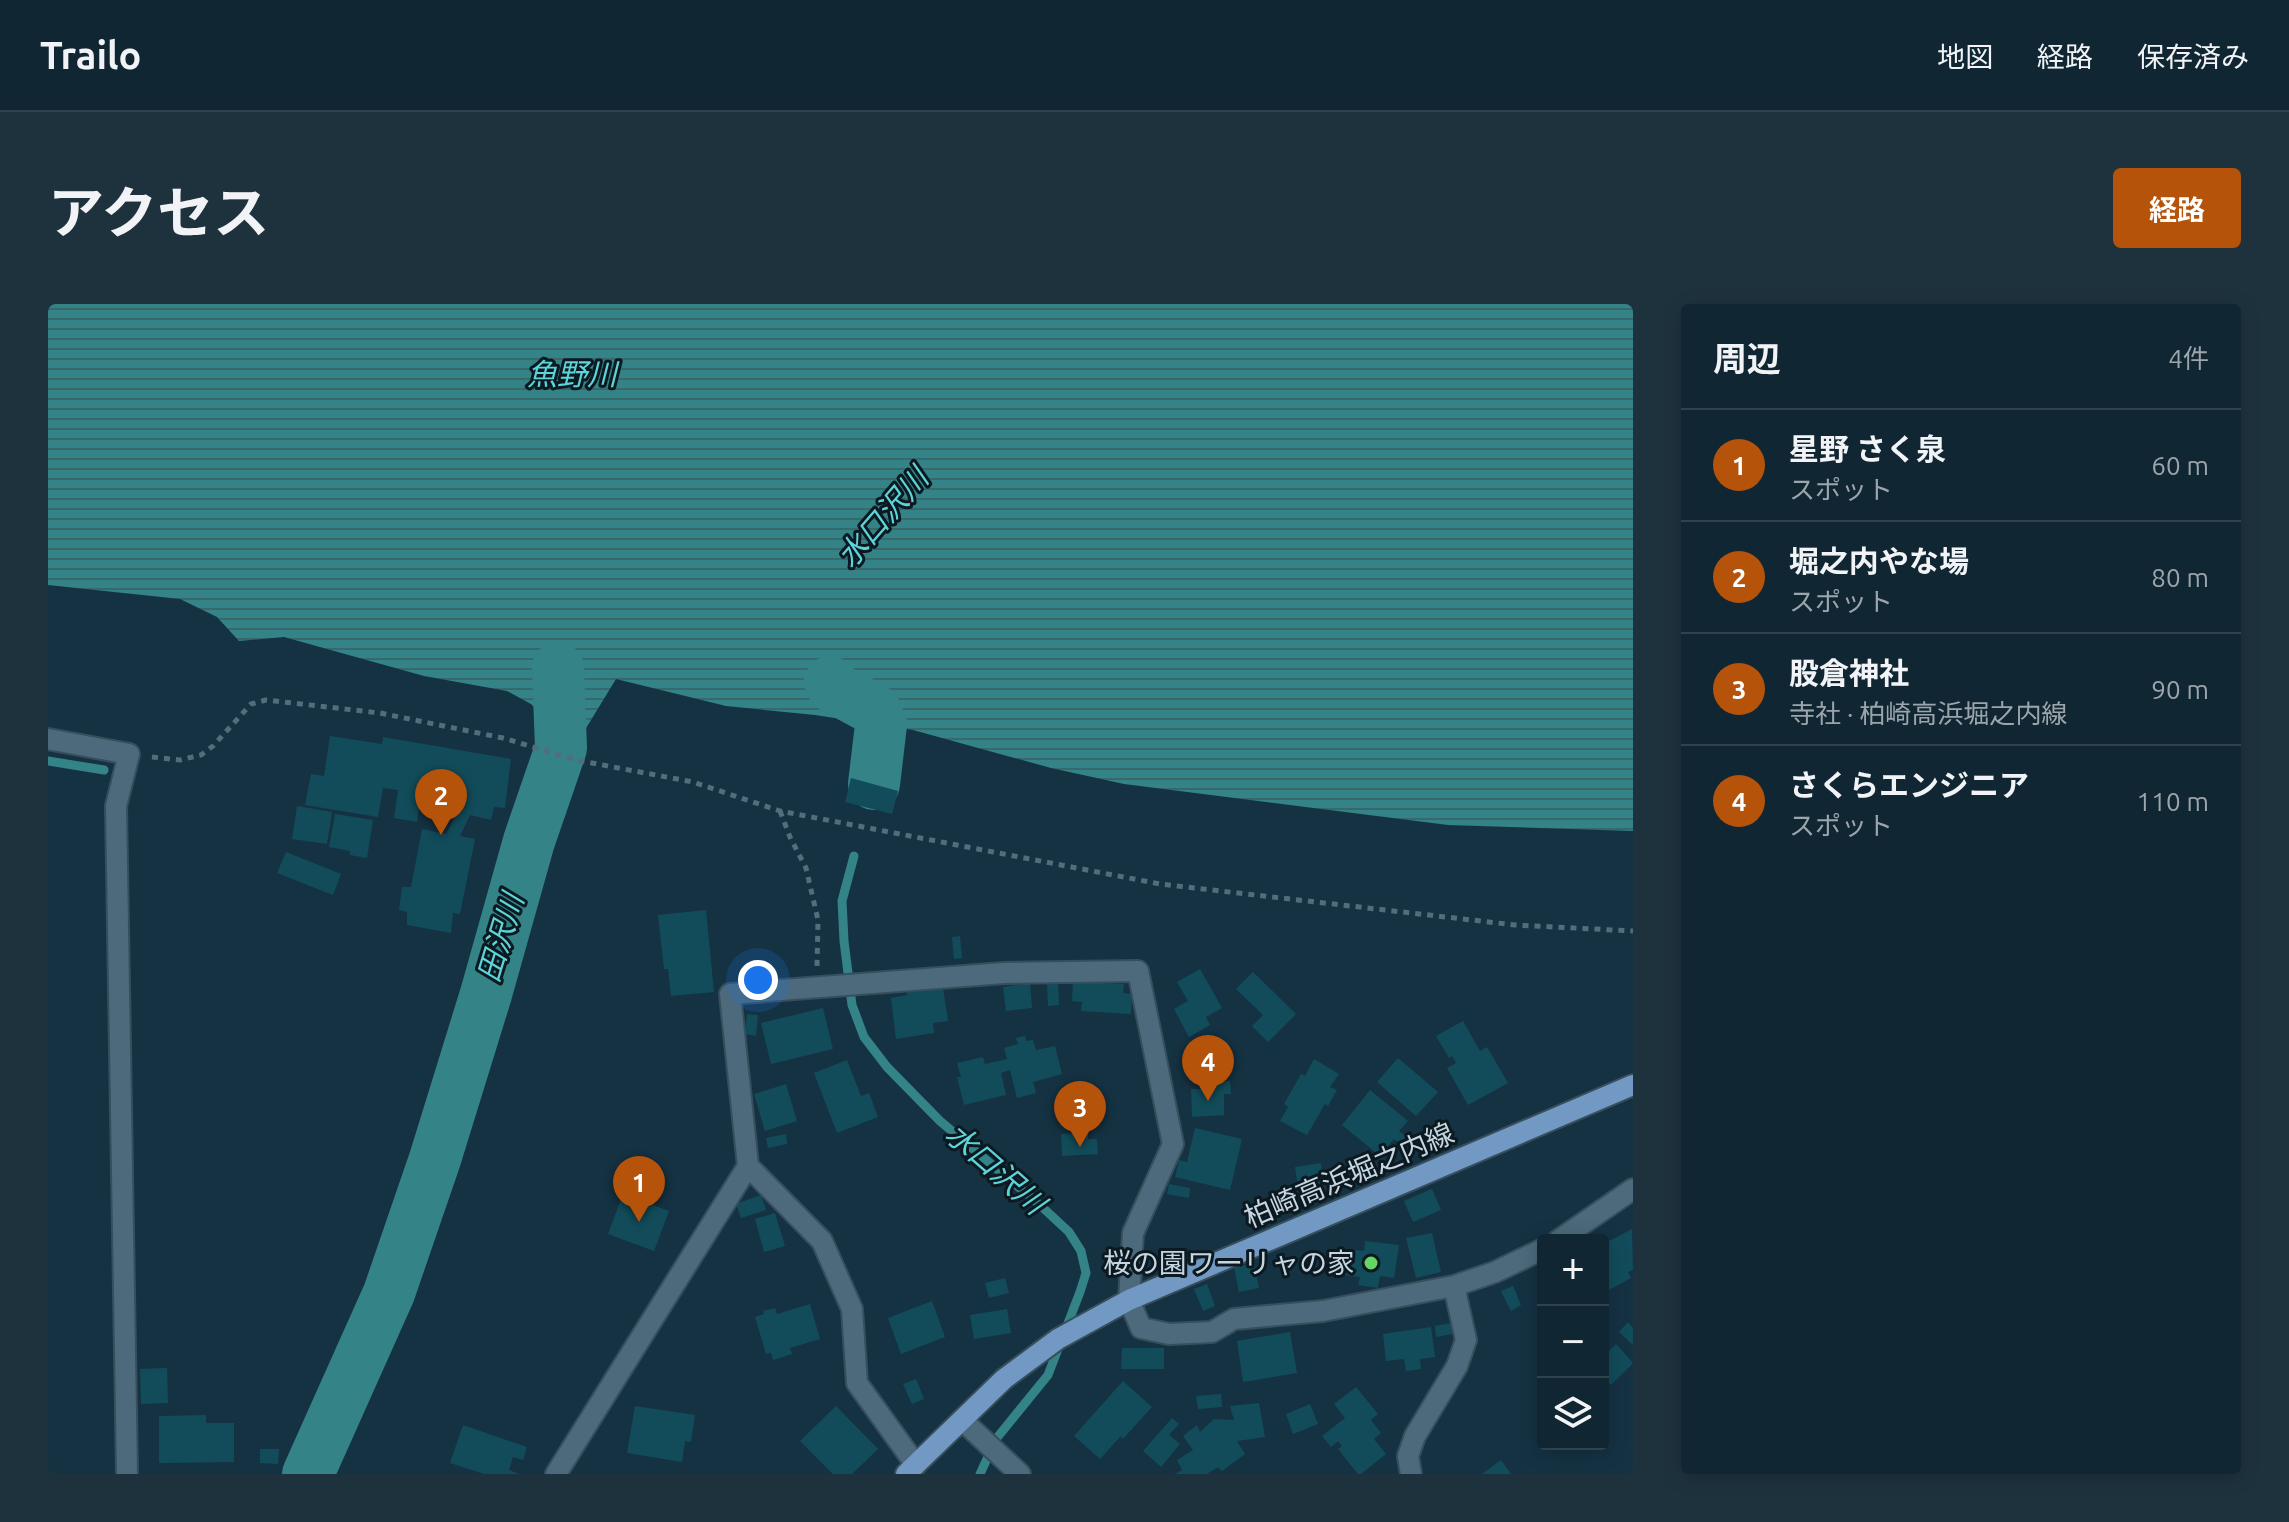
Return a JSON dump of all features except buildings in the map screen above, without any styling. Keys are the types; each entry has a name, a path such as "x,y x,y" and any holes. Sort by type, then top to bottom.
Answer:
{"main road":[{"name":"柏崎高浜堀之内線","path":"911,1469 1004,1379 1058,1339 1129,1300 1633,1085"}],"street":[{"path":"48,739 129,754 116,806 127,1474"},
{"path":"556,1474 748,1166 730,994 1004,973 1138,971 1173,1144 1133,1233 1129,1300 1141,1328 1169,1334 1212,1332 1234,1319 1323,1311 1454,1286 1495,1272 1537,1252"},
{"path":"748,1166 822,1241 852,1309 857,1383 911,1469"},
{"path":"1568,1234 1633,1189"},
{"path":"1411,1474 1408,1456 1415,1436 1457,1366 1466,1340 1454,1286"},
{"path":"962,1420 1020,1474"}],"path":[{"path":"129,754 180,760 201,755 251,704 266,700 380,713 503,738 576,760 693,782 780,811 1160,884 1515,925 1633,931"},
{"path":"780,811 806,868 818,920 817,987"}],"water":[{"name":"魚野川","path":"48,304 1633,304 1633,831 1448,825 1124,784 1051,768 913,730 815,715 726,706 616,679 577,743 548,736 542,715 531,704 507,691 424,676 284,637 239,641 217,617 180,599 48,585"}],"waterway":[{"name":"田沢川","path":"308,1474 389,1293 435,1159 529,841 561,748 558,668"},
{"name":"水口沢川","path":"830,682 833,687 875,710 881,725 874,784"},
{"path":"48,761 104,770"},
{"name":"水口沢川","path":"854,856 842,901 844,941 852,1005 864,1037 887,1067 940,1121 1069,1232 1081,1251 1086,1273 1048,1375 996,1439 980,1474"}],"place":[{"name":"堀之内やな場","path":"441,835"},
{"name":"さくらエンジニア","path":"1208,1101"},
{"name":"股倉神社","path":"1080,1147"},
{"name":"星野 さく泉","path":"639,1222"},
{"name":"桜の園ワーリャの家","path":"1371,1263"}]}
